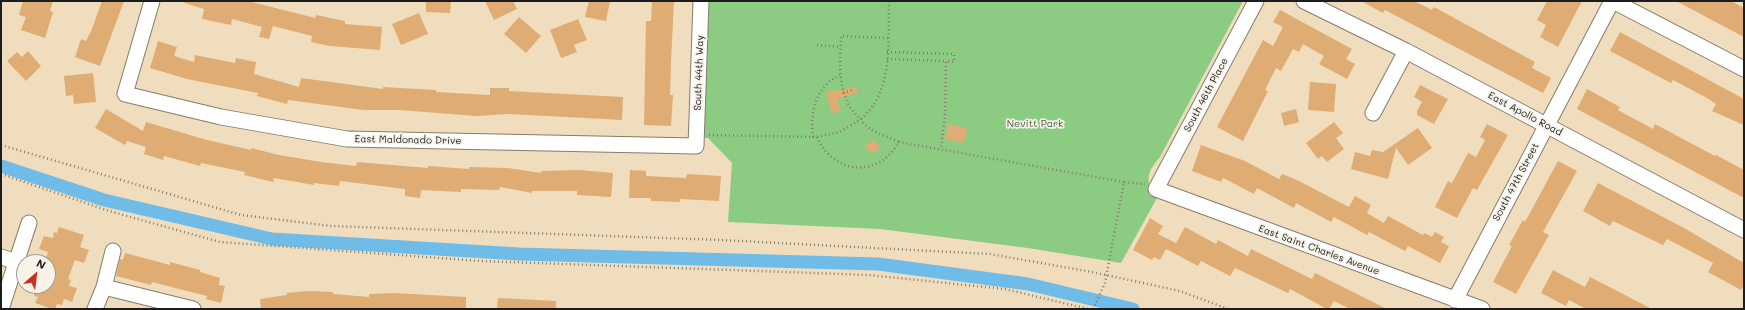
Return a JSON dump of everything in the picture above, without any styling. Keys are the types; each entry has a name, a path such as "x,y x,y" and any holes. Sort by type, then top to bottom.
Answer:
{"street":[{"name":"East Maldonado Drive","path":"152,1 125,94 221,118 347,139 696,146"},
{"name":"South 44th Way","path":"696,146 701,1"},
{"name":"South 46th Place","path":"1151,187 1256,1"},
{"name":"East Apollo Road","path":"1304,1 1406,51 1744,230"},
{"path":"1612,1 1744,69"},
{"name":"South 47th Street","path":"1455,300 1612,1"},
{"path":"1373,113 1406,51"},
{"name":"East Saint Charles Avenue","path":"1151,187 1482,309"},
{"path":"19,254 29,223"},
{"path":"95,309 104,287 113,251"},
{"path":"1,257 16,262"},
{"path":"1,309 16,265"},
{"path":"104,287 193,309"}],"path":[{"path":"708,135 817,137 840,132 861,119 877,99 883,86 887,59 889,1"},
{"path":"888,38 841,36 840,75 843,93 851,109 863,123 874,131 899,142 1151,187"},
{"path":"817,45 840,47"},
{"path":"887,52 954,54 954,62 887,59"},
{"path":"941,149 945,115 946,61"},
{"path":"813,137 812,119 816,98 828,83 840,75"},
{"path":"843,93 852,90"},
{"path":"817,137 824,150 832,159 853,167 863,167 879,162 899,142"},
{"path":"1,145 241,215 331,226 721,240 990,254 1107,275 1180,291 1228,309"},
{"path":"1,174 109,211 220,242 481,261 869,275 1005,289 1088,309"},
{"path":"1093,308 1106,283 1124,182"}],"green space":[{"name":"Nevitt Park","path":"707,1 1243,1 1160,157 1152,167 1149,182 1150,187 1157,198 1121,263 1028,248 880,229 728,222 732,163 708,138 704,138"}],"building":[{"path":"23,1 53,1 50,11 53,12 45,38 21,30 26,17 19,15"},
{"path":"102,1 124,1 100,66 75,57 81,39 86,41 92,29"},
{"path":"185,1 248,1 315,18 316,15 345,21 345,24 382,27 380,50 330,46 311,42 312,36 273,26 269,39 259,37 262,27 232,19 231,25 202,19 204,9 184,3"},
{"path":"426,1 451,1 450,13 426,12"},
{"path":"485,1 513,1 517,9 494,20"},
{"path":"589,1 610,1 606,21 585,17"},
{"path":"652,1 674,1 670,95 673,95 671,126 644,125 646,21 651,21"},
{"path":"1361,1 1414,1 1432,10 1434,7 1535,62 1532,68 1551,78 1543,93 1385,10 1383,13"},
{"path":"1547,1 1582,1 1558,47 1540,37 1546,25 1537,20"},
{"path":"1676,1 1731,1 1744,8 1744,37"},
{"path":"1280,10 1352,49 1346,59 1355,64 1347,79 1319,64 1324,56 1303,44 1299,52 1293,49 1281,71 1276,68 1265,90 1268,91 1243,141 1217,127 1263,40 1273,46 1283,27 1273,22"},
{"path":"419,13 428,34 401,45 392,24"},
{"path":"519,17 541,36 526,53 504,34"},
{"path":"578,19 587,40 574,45 577,52 561,58 550,30"},
{"path":"1620,32 1744,99 1744,125 1712,111 1716,104 1707,98 1673,80 1671,83 1610,51"},
{"path":"158,41 177,47 174,56 194,62 195,55 235,63 236,58 256,62 254,74 299,87 301,78 383,89 383,87 490,95 490,88 509,88 509,91 623,97 622,120 509,114 476,116 399,110 364,110 288,100 287,104 257,96 258,93 187,79 150,68"},
{"path":"28,51 41,66 26,81 7,61 17,52 22,57"},
{"path":"93,73 96,102 74,104 73,95 66,96 64,76"},
{"path":"1310,82 1336,84 1334,112 1308,110"},
{"path":"1420,85 1448,99 1434,124 1417,115 1417,111 1422,102 1414,97"},
{"path":"857,87 858,92 837,100 841,110 832,114 826,92"},
{"path":"1587,89 1620,107 1618,110 1653,129 1655,124 1744,170 1744,198 1577,109"},
{"path":"106,109 143,131 146,122 207,140 251,150 251,148 279,155 321,162 356,166 357,162 428,168 428,166 469,169 469,167 508,168 541,173 541,171 579,170 613,173 611,197 577,195 577,191 532,191 532,193 500,187 499,190 461,189 461,192 421,190 420,198 405,196 405,189 340,181 339,186 314,183 314,185 274,178 273,182 244,175 245,172 201,163 200,166 164,156 163,160 144,154 146,147 127,141 125,145 95,128"},
{"path":"1296,109 1299,122 1284,126 1281,113"},
{"path":"1334,122 1343,133 1336,138 1344,149 1327,162 1322,156 1318,159 1306,143"},
{"path":"948,124 967,128 964,143 945,139"},
{"path":"1487,124 1508,135 1477,190 1473,188 1457,218 1435,207 1448,181 1452,183 1468,153 1476,157 1485,140 1480,137"},
{"path":"1418,128 1432,148 1408,165 1396,148 1388,179 1351,169 1355,152 1370,156 1372,150 1383,152"},
{"path":"874,140 880,148 871,154 865,145"},
{"path":"1201,145 1245,161 1279,179 1282,174 1297,180 1349,207 1355,196 1371,205 1367,213 1384,223 1388,216 1423,235 1424,233 1432,237 1435,232 1444,237 1441,242 1449,246 1440,263 1408,246 1405,251 1369,232 1367,235 1334,217 1331,222 1296,203 1294,208 1257,188 1254,194 1223,178 1221,182 1192,171"},
{"path":"1558,161 1577,171 1543,232 1549,235 1516,294 1493,282 1512,246 1509,245 1523,220 1525,222"},
{"path":"630,170 646,171 646,176 686,178 687,174 721,176 719,201 680,199 680,202 651,201 651,198 629,198"},
{"path":"1598,183 1684,228 1744,263 1744,285 1741,290 1708,272 1713,263 1667,239 1663,245 1613,221 1610,226 1583,211"},
{"path":"1150,218 1163,226 1158,234 1176,243 1185,227 1216,244 1218,240 1248,256 1251,249 1312,279 1315,273 1387,309 1350,309 1334,301 1329,309 1327,309 1290,289 1288,293 1235,268 1230,276 1201,261 1198,266 1166,249 1160,260 1154,257 1152,260 1133,250"},
{"path":"59,227 84,235 80,247 89,250 84,263 75,260 68,279 71,280 69,286 77,288 72,302 64,299 62,305 57,304 55,309 52,309 35,303 38,297 34,296 35,294 56,294 56,254 47,254 48,252 39,249 44,236 53,238 54,232 57,233"},
{"path":"125,253 170,265 170,262 200,270 200,272 220,278 219,285 225,286 221,303 206,299 207,296 152,282 151,285 116,276 120,259 123,260"},
{"path":"1553,270 1585,287 1590,277 1652,309 1586,309 1569,300 1566,306 1541,293"},
{"path":"308,291 333,292 333,294 369,297 369,294 394,293 466,297 466,309 261,309 260,299 287,295 287,293"},
{"path":"498,298 556,301 556,309 497,309"}],"waterway":[{"path":"1,166 104,200 272,239 519,254 878,264 1028,284 1133,309"}]}
